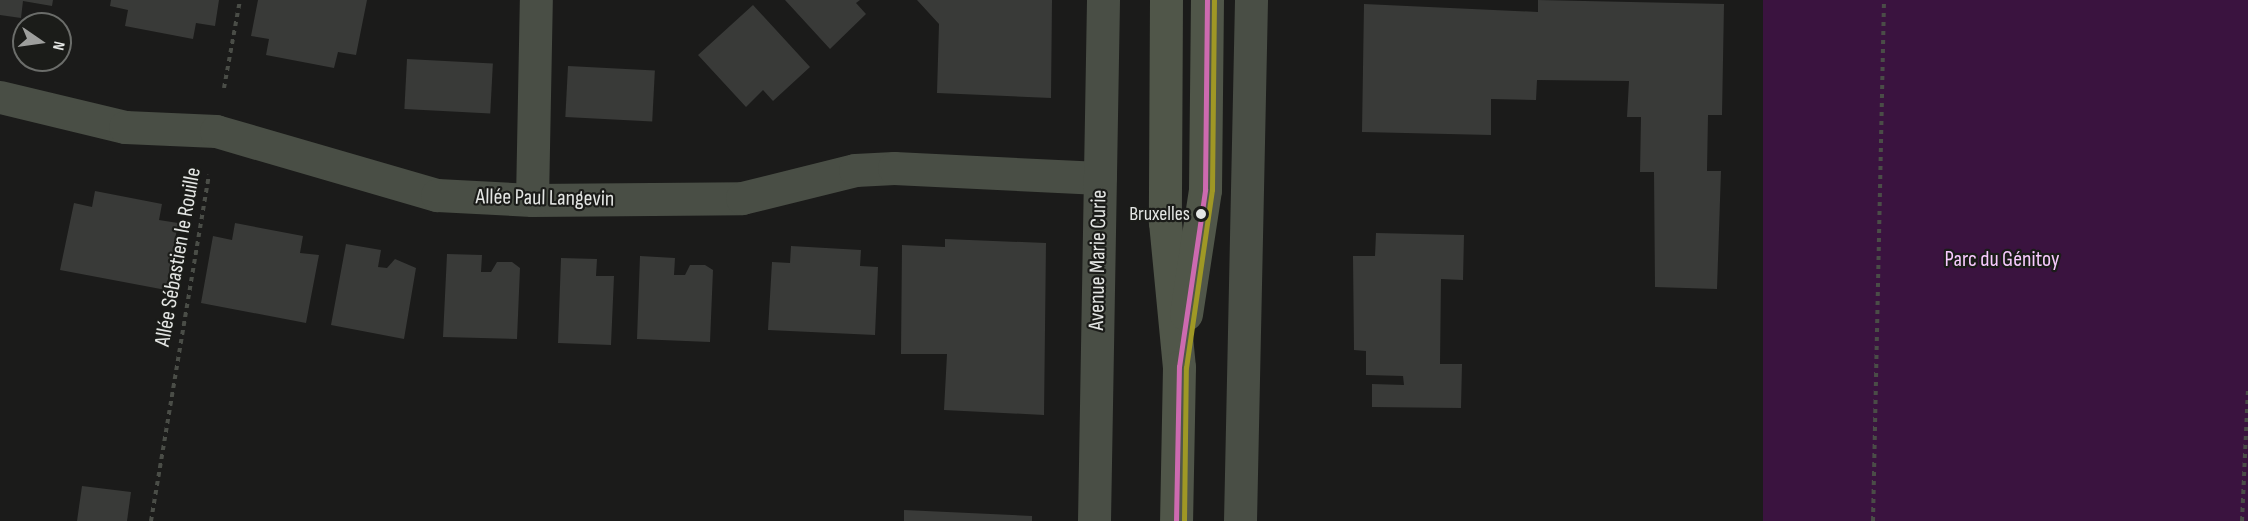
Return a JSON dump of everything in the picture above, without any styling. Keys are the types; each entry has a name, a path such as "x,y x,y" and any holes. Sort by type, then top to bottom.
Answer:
{"main road":[{"path":"1166,0 1165,222 1179,367 1176,521"},
{"path":"1179,367 1205,190 1207,0"}],"street":[{"path":"531,200 536,0"},
{"name":"Avenue Marie Curie","path":"1094,521 1103,0"},
{"path":"1240,521 1251,0"},
{"name":"Allée Paul Langevin","path":"0,97 125,128 216,131 437,195 531,200 742,198 855,170 894,168 1100,178"}],"path":[{"name":"Allée Sébastien le Rouille","path":"152,521 216,131 240,0"},
{"path":"1873,521 1884,0"},
{"path":"2242,521 2245,504 2248,387"}],"green space":[{"name":"Parc du Génitoy","path":"1763,0 2248,0 2248,521 1763,521"}],"building":[{"path":"0,0 53,0 52,6 23,1 22,12 12,12 12,17 0,15"},
{"path":"111,0 219,0 215,26 196,23 193,39 125,26 128,10 110,6"},
{"path":"258,0 367,0 356,55 338,52 334,68 266,55 269,39 251,36"},
{"path":"785,0 860,0 856,3 866,14 830,49"},
{"path":"917,0 1052,0 1051,98 937,93 939,24"},
{"path":"1538,0 1724,4 1722,115 1708,115 1707,171 1721,171 1717,289 1655,287 1654,172 1640,172 1641,117 1627,117 1629,81 1537,80 1536,100 1491,99 1491,135 1362,132 1364,4 1538,12"},
{"path":"753,5 810,67 773,101 763,90 746,107 698,55"},
{"path":"407,59 493,64 490,113 404,109"},
{"path":"568,66 655,71 652,121 565,117"},
{"path":"95,191 162,204 159,220 178,223 166,290 60,270 74,203 92,207"},
{"path":"235,223 303,236 300,253 319,255 306,323 201,303 213,236 232,240"},
{"path":"1376,233 1464,235 1463,280 1441,279 1440,364 1462,364 1461,408 1372,407 1372,384 1404,385 1403,376 1366,375 1366,351 1354,350 1353,256 1375,256"},
{"path":"945,239 1046,243 1044,415 944,410 947,354 901,354 902,245 945,247"},
{"path":"346,244 381,250 378,267 387,268 395,259 416,268 404,339 331,325"},
{"path":"791,246 861,250 860,266 878,267 875,335 768,330 772,262 790,263"},
{"path":"447,254 482,255 481,272 491,272 497,262 512,262 520,268 517,339 443,337"},
{"path":"640,256 675,258 674,275 685,275 690,265 705,265 713,270 710,342 637,339"},
{"path":"561,258 597,259 596,276 614,276 611,345 558,343"},
{"path":"82,486 131,492 127,521 77,521"},
{"path":"904,510 1032,516 1032,521 904,521"}],"transit line":[{"path":"1176,521 1179,367 1205,190 1207,0"},
{"path":"1184,521 1186,368 1212,190 1214,0"}],"place":[{"name":"Bruxelles","path":"1201,214"}]}
